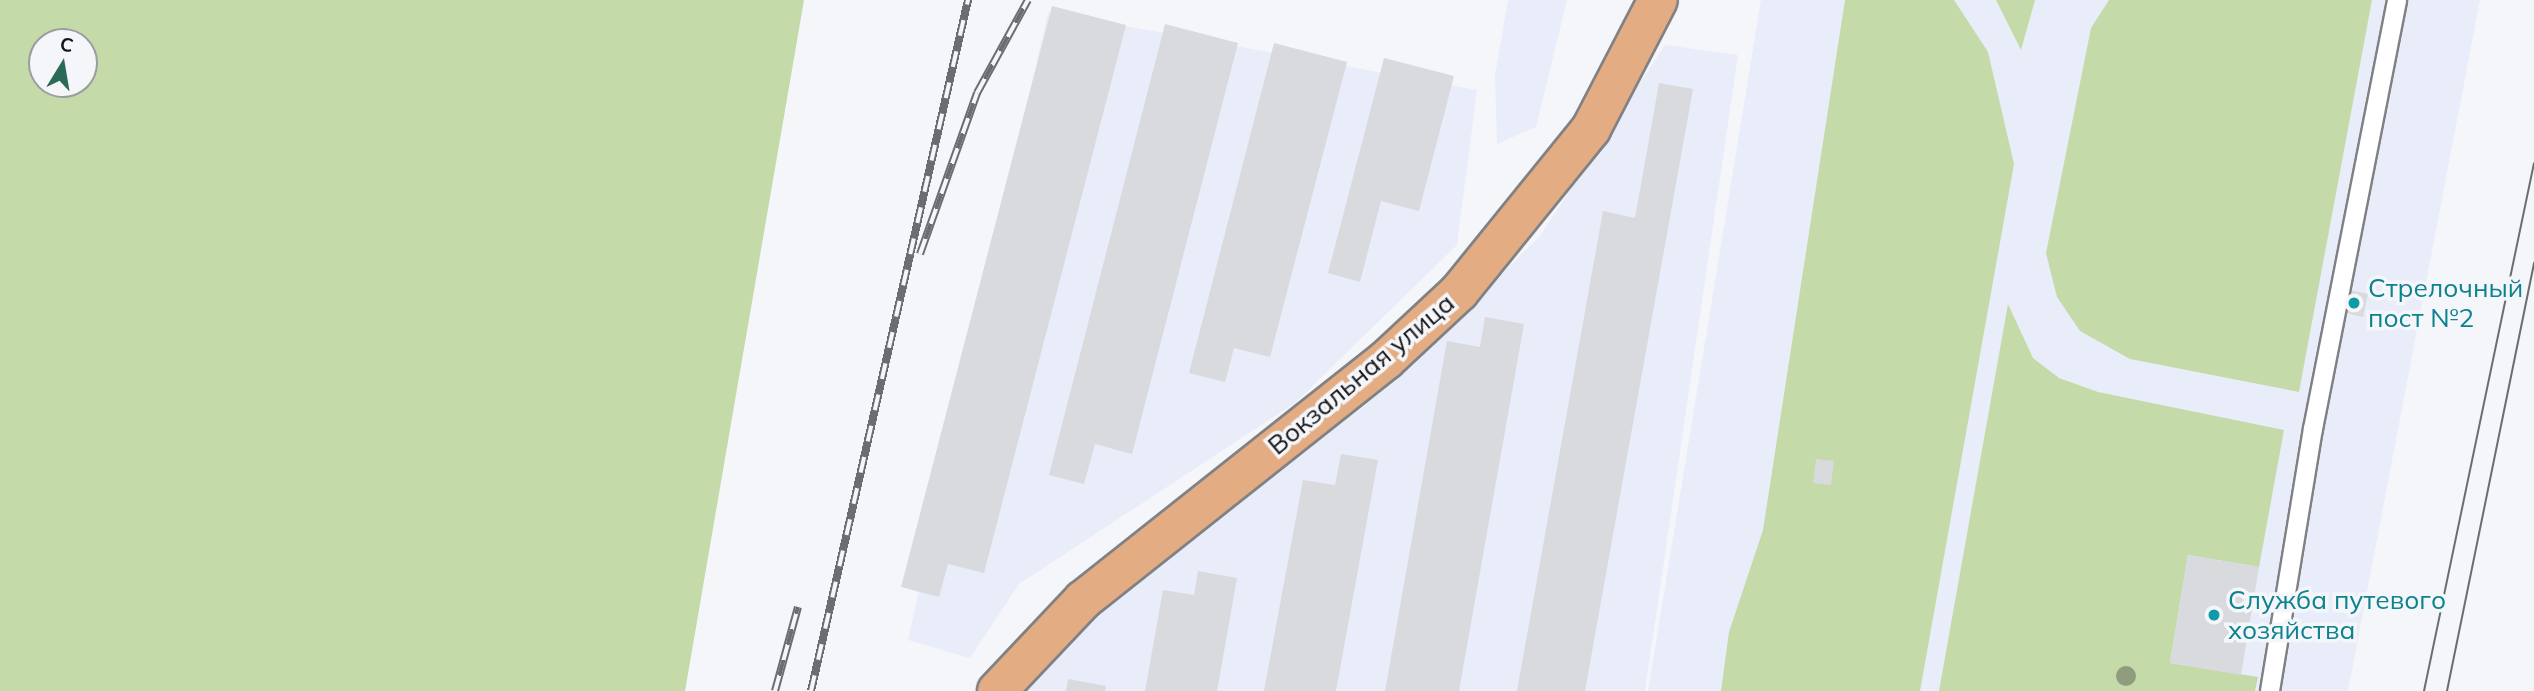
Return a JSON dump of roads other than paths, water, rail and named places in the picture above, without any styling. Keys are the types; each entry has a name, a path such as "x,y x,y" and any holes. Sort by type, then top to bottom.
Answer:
{"main road":[{"name":"Вокзальная улица","path":"997,691 1083,600 1386,360 1459,292 1591,129 1658,0"}],"lane":[{"path":"2270,691 2314,429 2398,0"}],"tram line":[{"path":"2424,691 2534,163"},
{"path":"2447,691 2534,263"}],"railway":[{"path":"811,691 968,0"},
{"path":"920,254 977,93 1028,0"},
{"path":"775,691 798,607"}],"place":[{"name":"Стрелочный пост №2","path":"2354,303"},
{"name":"Служба путевого хозяйства","path":"2214,615"}]}
